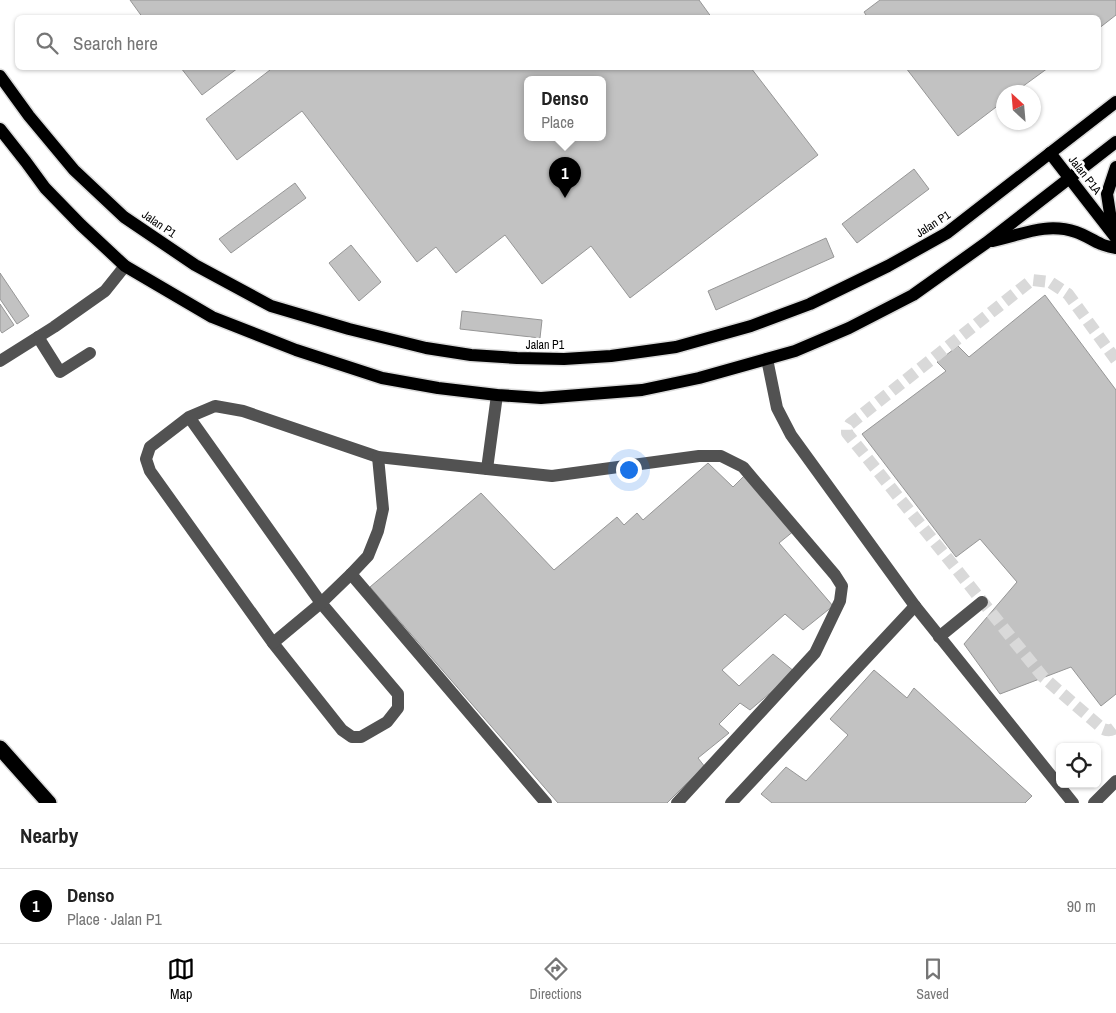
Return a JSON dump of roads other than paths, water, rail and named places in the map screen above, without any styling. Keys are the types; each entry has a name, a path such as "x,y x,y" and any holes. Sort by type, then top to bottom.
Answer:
{"highway":[{"path":"0,748 49,803"}],"main road":[{"name":"Jalan P1","path":"0,76 29,116 74,170 124,217 195,265 271,306 349,329 426,348 471,355 564,359 611,356 676,347 751,326 810,304 888,266 947,233 1116,102"},
{"path":"0,129 45,188 125,266 212,317 296,350 382,378 438,388 541,398 642,390 699,378 795,351 849,328 913,295 986,242 1116,142"},
{"name":"Jalan P1A","path":"1050,153 1116,238"},
{"path":"1116,167 1107,194 1111,220 1116,230"},
{"path":"986,242 1046,228 1075,231 1102,244 1116,248"}],"street":[{"path":"0,361 105,291 125,266"},
{"path":"38,337 60,372 90,353"},
{"path":"767,359 777,408 791,435 915,606 1073,803"},
{"path":"487,469 497,395"},
{"path":"189,417 321,603 398,694 398,708 387,722 361,737 352,737 342,730 273,643 150,470 146,459 150,447 189,417 215,406 243,411 378,457 552,476 699,456 721,456 743,467 835,575 842,586 840,601 815,653 677,803"},
{"path":"273,643 321,603 368,556 378,530 383,509 378,457"},
{"path":"352,574 546,803"},
{"path":"939,637 982,602"},
{"path":"731,803 915,606"},
{"path":"1094,803 1116,781"}],"tunnel":[{"path":"1116,360 1068,294 1050,282 1032,280 850,424 847,429 847,433 1043,677 1103,729 1110,730 1116,727"}],"place":[{"name":"Denso","path":"565,198"}]}
